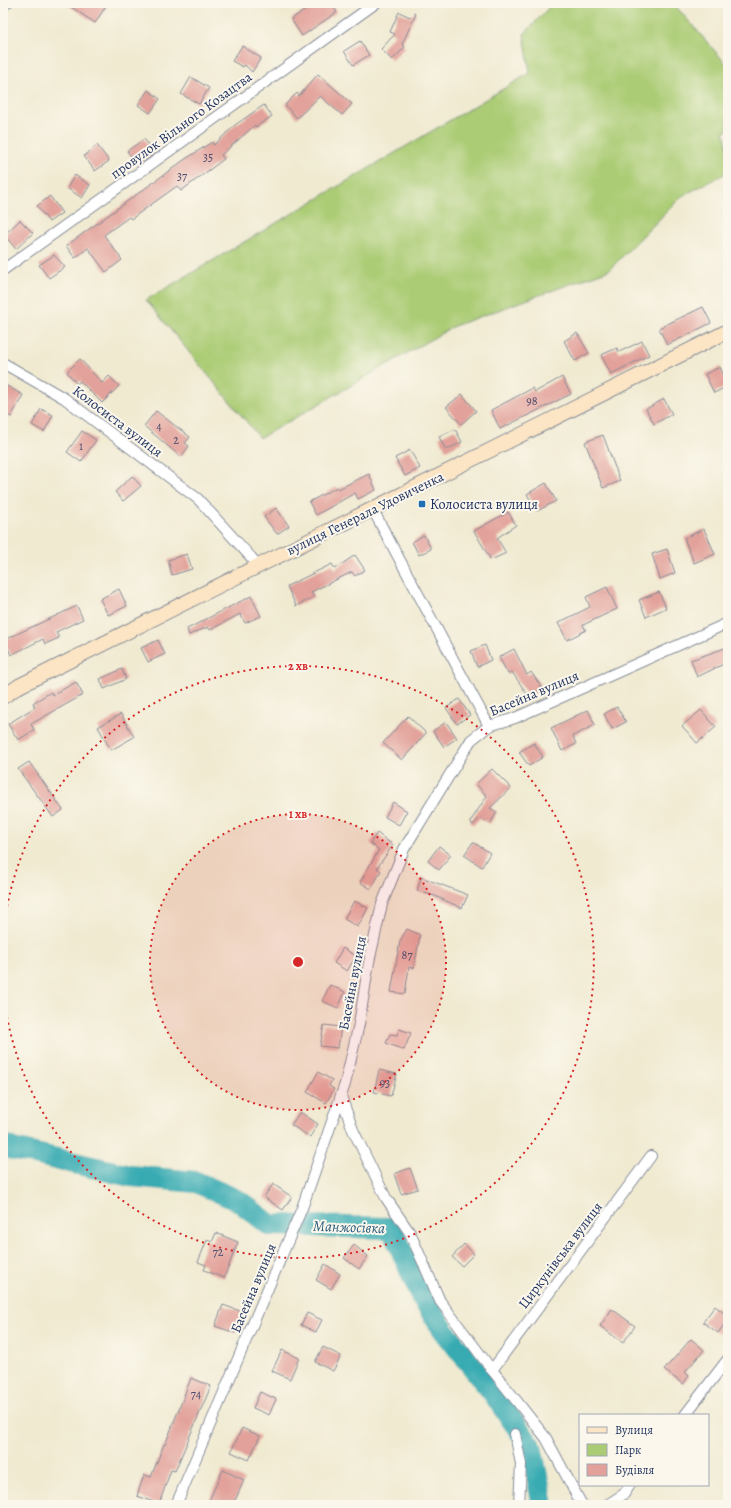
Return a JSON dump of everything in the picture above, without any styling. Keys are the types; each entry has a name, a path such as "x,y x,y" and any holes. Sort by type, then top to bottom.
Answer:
{"main road":[{"name":"вулиця Генерала Удовиченка","path":"3,697 19,686 258,565 373,510 728,331"}],"street":[{"path":"3,6 7,3"},
{"name":"провулок Вільного Козацтва","path":"3,270 376,3"},
{"name":"Колосиста вулиця","path":"3,363 64,398 198,498 258,565"},
{"path":"373,510 489,726"},
{"name":"Басейна вулиця","path":"176,1505 302,1208 341,1096 359,1024 369,962 382,904 404,849 456,761 471,740 489,726 515,718 728,623"},
{"path":"341,1096 352,1130 386,1198 410,1233 440,1301 546,1438 582,1505"},
{"name":"Циркунівська вулиця","path":"492,1370 651,1156"},
{"path":"685,1414 728,1359"},
{"path":"515,1434 521,1464 519,1505"},
{"path":"606,1505 624,1494 629,1486"}],"green space":[{"path":"553,3 673,3 728,66 728,130 724,132 728,148 728,172 682,196 609,270 454,326 260,438 146,300 530,73 524,34"}],"building":[{"path":"65,3 108,3 95,23"},
{"path":"317,3 331,3 337,12 302,36 291,19"},
{"path":"399,12 410,17 414,13 416,14 402,44 405,47 392,60 381,49 395,34 390,32"},
{"path":"360,41 369,55 353,65 344,51"},
{"path":"242,46 261,58 252,72 245,65 243,67 232,61"},
{"path":"318,74 352,104 342,115 320,96 297,118 285,105 297,93 299,96"},
{"path":"191,77 209,88 199,104 181,94"},
{"path":"148,90 160,99 150,113 138,105"},
{"path":"264,105 272,116 256,127 255,125 221,155 224,159 181,191 177,186 131,219 129,217 104,235 122,260 106,272 88,248 75,258 66,246 184,160 212,142 214,145 235,125"},
{"path":"144,139 155,153 138,165 127,151"},
{"path":"97,145 109,161 95,171 84,156"},
{"path":"75,175 90,185 82,198 67,188"},
{"path":"50,196 62,213 49,222 37,206"},
{"path":"20,220 33,233 16,249 4,235"},
{"path":"54,255 65,267 49,278 39,265"},
{"path":"703,307 711,323 667,345 659,328"},
{"path":"577,333 589,353 575,361 564,341"},
{"path":"642,341 649,355 611,374 601,355 617,348 619,352"},
{"path":"80,359 102,383 109,376 119,386 102,403 80,381 77,384 67,372"},
{"path":"720,367 728,386 714,393 705,374"},
{"path":"562,377 571,394 500,429 491,410 533,388 535,392"},
{"path":"7,386 23,395 11,417 3,412 3,393"},
{"path":"462,394 476,411 461,424 446,407"},
{"path":"664,399 672,414 654,424 646,409"},
{"path":"41,409 53,415 44,432 32,425"},
{"path":"156,411 190,437 185,443 189,446 181,457 144,426"},
{"path":"455,429 462,442 446,450 439,437"},
{"path":"82,431 96,440 81,462 67,452"},
{"path":"603,435 620,481 603,488 585,442"},
{"path":"410,450 420,468 405,476 395,458"},
{"path":"369,474 376,490 358,499 355,493 316,515 309,502 337,487 338,489"},
{"path":"132,476 141,486 123,501 115,492"},
{"path":"546,483 556,501 537,511 527,494"},
{"path":"276,508 289,526 277,534 264,517"},
{"path":"508,512 516,525 497,538 506,553 491,560 474,531"},
{"path":"704,529 715,554 694,563 684,538"},
{"path":"424,535 431,549 419,555 412,542"},
{"path":"667,549 675,573 660,579 652,554"},
{"path":"187,554 192,569 172,575 168,560"},
{"path":"355,555 365,570 355,576 352,572 311,592 314,597 296,606 287,586 332,564 335,569"},
{"path":"607,587 617,609 583,625 586,630 567,640 558,623 590,607 586,597"},
{"path":"119,589 127,606 108,615 100,599"},
{"path":"659,592 666,608 646,617 639,600"},
{"path":"251,596 261,616 245,623 240,614 210,630 208,627 189,635 187,629"},
{"path":"77,606 83,619 56,632 59,638 45,644 43,639 11,655 4,640"},
{"path":"158,640 165,654 148,662 141,648"},
{"path":"485,645 491,660 477,667 471,651"},
{"path":"728,647 728,662 697,677 691,660"},
{"path":"514,649 527,675 531,672 542,688 529,697 512,672 508,674 499,657"},
{"path":"122,669 126,679 104,689 100,679"},
{"path":"76,682 83,695 31,724 34,730 18,740 8,724 35,707 33,703 51,692 53,695"},
{"path":"459,699 470,715 457,724 446,708"},
{"path":"617,707 626,722 612,729 604,714"},
{"path":"588,710 595,725 573,736 576,744 562,751 551,728"},
{"path":"701,710 716,727 697,743 682,726"},
{"path":"121,714 134,737 111,750 98,727"},
{"path":"408,716 426,733 402,760 383,743"},
{"path":"446,722 457,738 444,747 433,731"},
{"path":"534,743 543,757 529,766 519,752"},
{"path":"29,762 63,810 53,817 18,769"},
{"path":"492,769 511,788 490,808 497,812 490,824 480,818 473,825 470,822 487,796 476,784"},
{"path":"393,802 407,811 399,825 385,817"},
{"path":"377,833 393,845 377,868 381,871 371,889 360,882 379,850 370,843"},
{"path":"473,842 490,853 482,867 464,855"},
{"path":"439,846 451,855 439,870 428,861"},
{"path":"421,877 468,895 462,908 435,896 417,891"},
{"path":"354,901 368,908 358,927 344,919"},
{"path":"407,929 420,935 414,968 409,967 405,994 391,992 400,941"},
{"path":"343,948 356,956 347,971 334,963"},
{"path":"330,985 345,992 338,1008 322,1001"},
{"path":"324,1025 341,1027 338,1048 320,1046"},
{"path":"399,1029 411,1033 404,1050 386,1043 390,1034 397,1035"},
{"path":"379,1070 397,1074 391,1096 374,1092"},
{"path":"318,1072 332,1080 329,1086 334,1089 326,1103 307,1092"},
{"path":"300,1112 318,1124 310,1137 291,1125"},
{"path":"410,1168 418,1189 401,1194 394,1174"},
{"path":"273,1184 292,1197 283,1210 264,1197"},
{"path":"216,1233 238,1242 224,1278 204,1270 206,1265 198,1262 207,1240 212,1242"},
{"path":"464,1244 474,1254 462,1266 452,1257"},
{"path":"354,1245 368,1256 359,1269 344,1258"},
{"path":"325,1264 340,1274 331,1289 316,1280"},
{"path":"223,1305 243,1312 235,1333 215,1326"},
{"path":"715,1306 728,1316 728,1319 718,1333 703,1322"},
{"path":"612,1309 635,1326 623,1343 600,1326"},
{"path":"307,1313 322,1320 316,1332 301,1325"},
{"path":"691,1339 704,1350 685,1372 689,1376 683,1384 664,1370"},
{"path":"323,1347 341,1356 333,1371 315,1362"},
{"path":"282,1350 299,1358 290,1379 272,1371"},
{"path":"191,1378 211,1386 175,1471 171,1470 159,1504 137,1496 144,1475 151,1477"},
{"path":"260,1392 276,1399 269,1415 253,1408"},
{"path":"242,1428 260,1436 249,1460 231,1452"},
{"path":"223,1470 244,1480 233,1505 207,1505"}],"waterway":[{"name":"Манжосівка","path":"3,1144 13,1149 131,1176 196,1182 239,1201 270,1225 392,1228 422,1298 445,1332 494,1394 531,1447 543,1505"}],"place":[{"name":"Колосиста вулиця","path":"422,504"}]}
